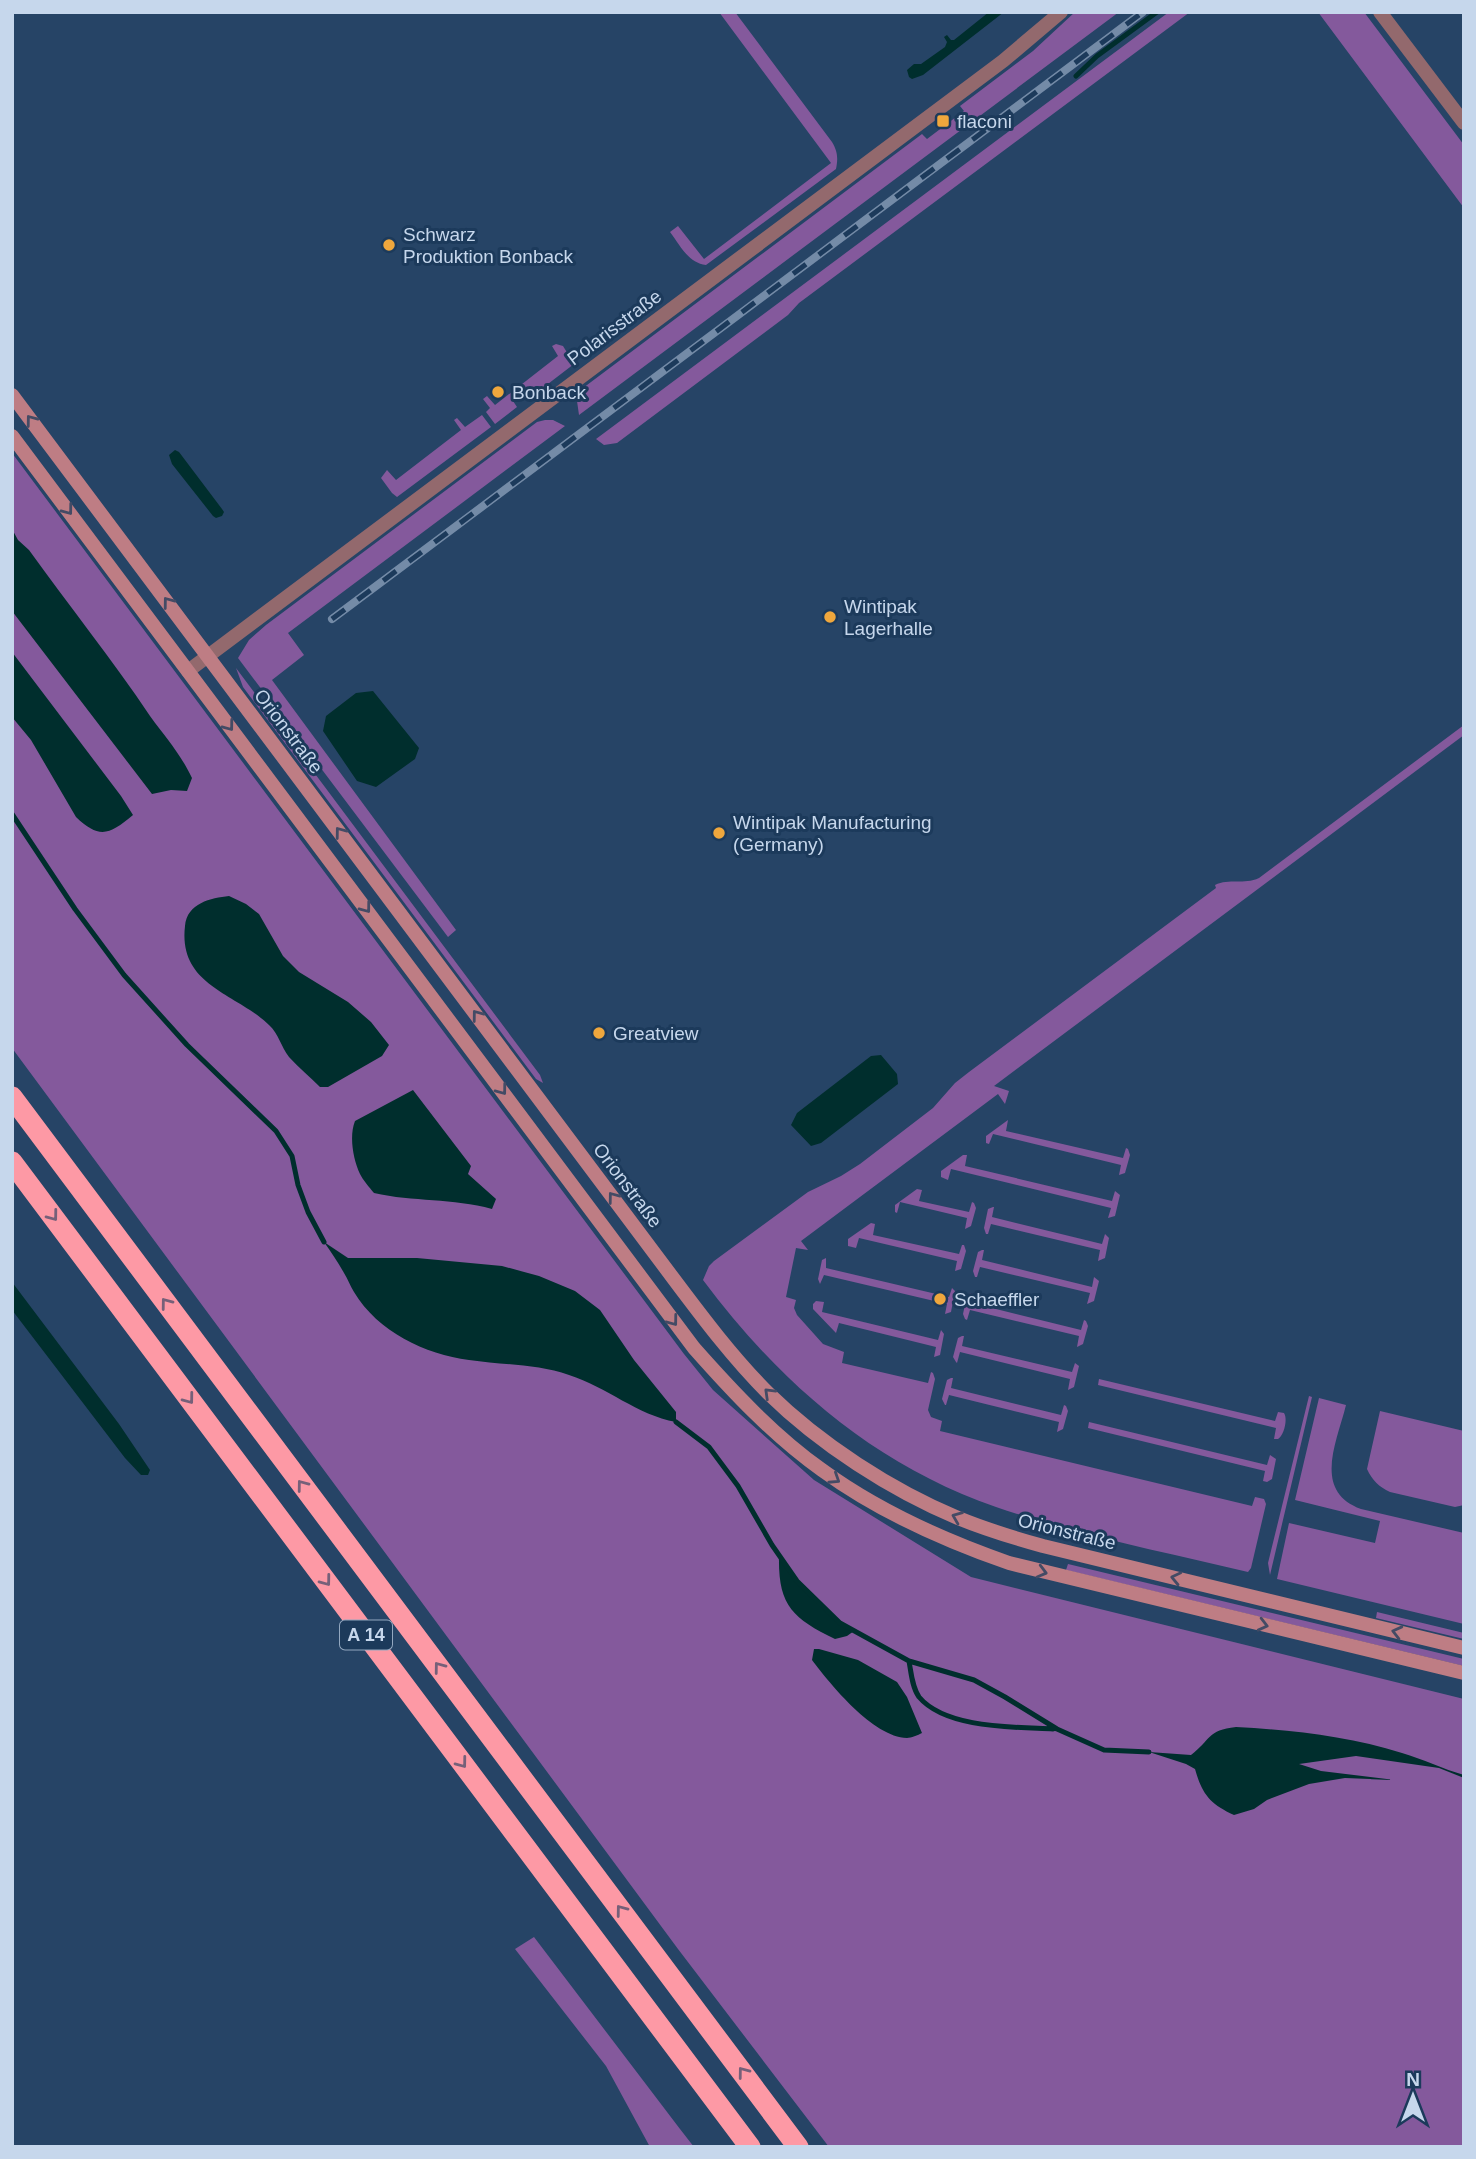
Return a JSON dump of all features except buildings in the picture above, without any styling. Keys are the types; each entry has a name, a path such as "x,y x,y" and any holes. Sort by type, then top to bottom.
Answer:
{"highway":[{"name":"A 14","path":"12,1097 798,2147"},
{"name":"A 14","path":"12,1162 750,2147"},
{"path":"765,2103 807,2147"}],"street":[{"name":"Polarisstraße","path":"188,671 937,111 1035,36 1061,12"},
{"path":"1380,12 1464,123"},
{"name":"Orionstraße","path":"12,395 730,1352 769,1394 810,1429 869,1472 940,1510 991,1530 1043,1546 1464,1648"},
{"path":"12,436 694,1348 757,1416 811,1462 861,1496 914,1524 981,1553 1009,1563 1464,1673"}],"shaded area":[{"path":"719,12 735,12 832,142 837,162 836,169 706,265 689,257 670,232 678,226 704,259 831,163"},
{"path":"989,12 1004,12 923,75 912,79 909,77 907,70 914,64 921,64 945,47 947,42 944,37 947,35 954,40"},
{"path":"1075,12 1119,12 579,415 577,401 583,388 922,134 927,139 964,111 960,106 1033,51"},
{"path":"1169,12 1190,12 799,303 788,315 617,443 604,445 596,439"},
{"path":"1318,12 1364,12 1464,145 1464,208"},
{"path":"552,346 563,346 574,364 527,400 520,391 511,398 517,407 495,424 486,412 490,408 483,399 487,396 495,405 558,356"},
{"path":"482,415 491,427 397,497 392,493 381,478 387,470 396,480 461,430 454,420 457,418 465,427"},
{"path":"553,420 565,426 288,633 304,655 272,680 456,930 448,937 238,658 249,640 266,625 537,422"},
{"path":"175,450 222,509 222,516 213,516 172,464 169,455"},
{"path":"12,453 684,1354 713,1390 814,1480 971,1577 1464,1699 1464,2147 829,2147 678,1949 12,1048"},
{"path":"12,529 178,753 192,778 187,791 171,790 152,794 12,611"},
{"path":"12,652 133,815 118,827 105,832 99,831 76,817 31,740 12,717"},
{"path":"236,668 540,1075 543,1083 536,1079 243,687"},
{"path":"373,691 419,748 415,759 376,787 357,781 323,731 326,716 356,693"},
{"path":"1464,725 1464,735 994,1086 1009,1091 1005,1104 998,1094 801,1241 808,1250 796,1248 786,1297 796,1300 794,1308 797,1315 823,1344 844,1352 842,1363 928,1383 931,1372 933,1373 935,1379 928,1410 931,1417 942,1421 940,1431 1252,1506 1255,1497 1264,1499 1266,1504 1248,1572 1027,1517 951,1489 909,1468 870,1444 797,1386 732,1317 703,1280 714,1261 808,1192 860,1164 933,1108 955,1083 1216,888 1215,885 1259,878"},
{"path":"229,896 259,914 283,956 299,972 348,1002 371,1022 389,1045 382,1056 328,1087 320,1087 289,1057 269,1025 200,975 185,946 187,918 201,903"},
{"path":"881,1055 897,1074 898,1084 821,1143 811,1146 791,1125 797,1113 871,1056"},
{"path":"413,1090 471,1166 468,1174 496,1199 492,1209 374,1193 363,1179 353,1148 355,1121"},
{"path":"1008,1120 1006,1131 1123,1158 1126,1148 1130,1155 1125,1173 1119,1175 1121,1165 993,1134 989,1144 986,1143 986,1136"},
{"path":"967,1155 965,1166 1112,1201 1115,1191 1120,1195 1115,1216 1108,1218 1111,1208 951,1169 948,1180 941,1177 941,1171"},
{"path":"917,1189 922,1190 919,1201 969,1212 972,1202 974,1203 976,1208 971,1226 965,1229 967,1218 900,1202 897,1213 895,1212 895,1205"},
{"path":"994,1207 992,1217 1102,1244 1105,1234 1109,1238 1105,1258 1098,1261 1100,1250 991,1224 986,1234 984,1228 988,1209"},
{"path":"871,1223 875,1224 873,1235 959,1254 964,1245 966,1251 961,1269 955,1271 957,1261 859,1238 856,1248 848,1246 848,1239"},
{"path":"324,1242 348,1258 417,1258 502,1266 539,1276 575,1291 600,1310 634,1360 676,1412 676,1422 648,1413 583,1380 557,1371 452,1357 404,1339 389,1330 364,1306"},
{"path":"982,1250 982,1260 1092,1287 1094,1277 1099,1281 1094,1301 1087,1304 1090,1293 980,1267 975,1277 973,1271 978,1252"},
{"path":"826,1258 826,1268 949,1297 952,1288 955,1291 951,1312 945,1314 947,1304 824,1275 820,1284 818,1279 822,1260"},
{"path":"12,1282 119,1424 150,1470 148,1475 141,1475 125,1458 12,1310"},
{"path":"971,1293 972,1303 1081,1330 1084,1320 1088,1326 1083,1344 1077,1347 1079,1336 970,1310 967,1320 963,1314 967,1295"},
{"path":"816,1301 824,1302 822,1312 938,1340 941,1330 944,1334 940,1355 934,1357 936,1347 839,1323 836,1333 813,1309"},
{"path":"962,1336 962,1346 1072,1372 1075,1363 1079,1366 1074,1387 1068,1390 1070,1379 960,1352 957,1363 953,1357 958,1338"},
{"path":"951,1378 951,1388 1061,1415 1064,1405 1068,1411 1063,1429 1057,1432 1059,1422 949,1395 945,1405 942,1399 947,1380"},
{"path":"1099,1379 1275,1421 1278,1412 1284,1413 1285,1427 1280,1437 1274,1439 1276,1428 1098,1385"},
{"path":"1309,1396 1312,1397 1270,1575 1268,1563"},
{"path":"1319,1398 1346,1405 1334,1449 1332,1478 1346,1501 1361,1509 1464,1533 1464,1624 1277,1579 1289,1523 1375,1543 1380,1521 1295,1500"},
{"path":"1380,1411 1464,1431 1464,1505 1455,1507 1390,1492 1374,1480 1367,1469"},
{"path":"1089,1422 1267,1465 1270,1455 1276,1459 1272,1479 1263,1481 1265,1471 1088,1428"},
{"path":"779,1556 832,1616 854,1631 835,1639 808,1624 790,1608 781,1587"},
{"path":"1068,1564 1464,1659 1464,1666 1066,1570"},
{"path":"1377,1612 1464,1633 1464,1639 1376,1618"},
{"path":"814,1649 858,1660 897,1682 907,1697 922,1733 909,1738 894,1735 867,1719 841,1695 812,1660"},
{"path":"1236,1727 1299,1732 1361,1742 1410,1755 1464,1775 1464,1778 1439,1768 1356,1756 1299,1764 1321,1771 1395,1780 1345,1778 1309,1784 1234,1815 1208,1797 1195,1769 1149,1752 1191,1755 1214,1733"},
{"path":"534,1937 694,2147 650,2147 606,2066 515,1949"}],"waterway":[{"path":"1076,76 1097,56 1157,12"},
{"path":"12,814 75,909 124,975 187,1045 276,1131 292,1156 298,1185 308,1212 324,1242"},
{"path":"676,1422 709,1447 738,1486 772,1545 797,1581 840,1623 909,1661 974,1680 1057,1729 1104,1750 1149,1752"},
{"path":"909,1661 913,1684 919,1697 946,1715 982,1724 1053,1729"}],"railway":[{"path":"332,619 1143,12"}],"place":[{"name":"flaconi","path":"943,121"},
{"name":"Schwarz Produktion Bonback","path":"389,245"},
{"name":"Bonback","path":"498,392"},
{"name":"Wintipak Lagerhalle","path":"830,617"},
{"name":"Wintipak Manufacturing (Germany)","path":"719,833"},
{"name":"Greatview","path":"599,1033"},
{"name":"Schaeffler","path":"940,1299"}]}
